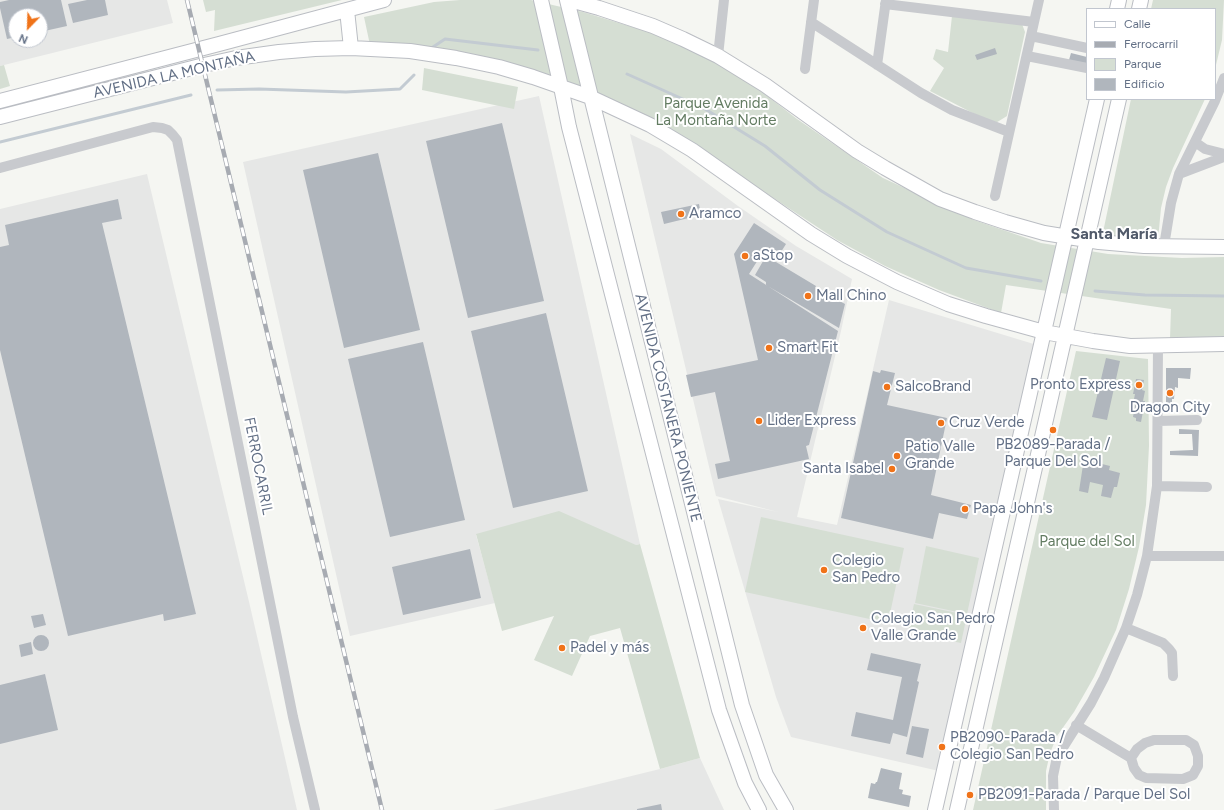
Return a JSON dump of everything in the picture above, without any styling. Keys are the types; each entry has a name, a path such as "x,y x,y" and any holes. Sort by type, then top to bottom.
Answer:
{"street":[{"name":"AVENIDA LA MONTAÑA","path":"0,101 384,0"},
{"name":"AVENIDA COSTANERA PONIENTE","path":"541,0 569,126 719,710 744,783 759,810"},
{"name":"AVENIDA COSTANERA PONIENTE","path":"566,0 742,705 766,775 786,810"},
{"path":"570,0 653,26 683,38 718,56 765,85 857,151 940,199 1005,222 1087,241 1114,244 1224,247"},
{"path":"718,56 724,0"},
{"path":"805,69 814,0"},
{"path":"995,196 1039,0"},
{"path":"877,65 885,2 1034,22"},
{"path":"347,10 351,48"},
{"path":"811,22 921,93 952,110 1010,132"},
{"path":"1031,36 1086,48"},
{"name":"AVENIDA LA MONTAÑA","path":"0,117 236,58 286,52 351,48 410,51 456,58 499,67 590,97 650,125 692,150 811,234 864,266 948,304 1064,337 1130,346 1224,344"},
{"path":"1026,56 1086,68"},
{"path":"1216,98 1224,78"},
{"path":"935,810 1097,100"},
{"path":"957,810 1119,100"},
{"path":"1164,246 1171,203 1179,174 1215,100"},
{"name":"FERROCARRIL","path":"0,168 153,127 168,130 177,140 293,716 315,810"},
{"path":"1195,142 1205,149 1224,154"},
{"path":"1179,174 1224,157"},
{"path":"1054,810 1054,776 1057,757 1104,678 1126,628 1137,595 1147,556 1157,486 1158,346"},
{"path":"1158,421 1197,420"},
{"path":"1157,486 1207,487"},
{"path":"1147,556 1224,556"},
{"path":"1126,628 1163,643 1169,648 1172,653 1173,676"},
{"path":"1076,725 1131,758 1134,768 1139,775 1146,778 1183,779 1193,775 1198,766 1198,756 1194,744 1186,740 1154,740 1145,743 1137,749 1131,758"}],"shaded area":[{"path":"0,0 167,0 173,23 0,66"},
{"path":"539,96 640,544 636,545 476,535 495,603 350,636 243,162"},
{"path":"630,134 661,149 738,206 796,246 852,279 797,517 837,525 889,300 1037,345 939,771 791,737 776,697 718,499 778,512 716,496"},
{"path":"147,174 297,810 0,810 0,209"},
{"path":"700,758 724,810 493,810 660,769"}],"green space":[{"path":"203,0 342,0 214,31 215,10 206,12"},
{"name":"Parque Avenida La Montaña Norte","path":"460,0 531,0 583,12 665,37 739,74 797,119 883,178 974,220 1041,243 1108,254 1182,258 1224,257 1224,340 1170,339 1171,309 1006,285 1001,313 939,290 885,266 837,240 737,174 532,75 370,45 364,17 434,2"},
{"path":"1153,0 1224,0 1222,40 1216,65 1216,8 1151,8"},
{"path":"952,16 1022,24 1025,32 1007,116 994,124 930,91 944,68 933,59 936,49 948,52"},
{"path":"4,65 10,86 0,89 0,66"},
{"path":"424,68 518,87 514,109 422,90"},
{"path":"1131,100 1205,100 1173,168 1166,187 1161,208 1158,240 1102,237"},
{"name":"Parque del Sol","path":"1076,351 1148,359 1149,446 1146,505 1139,547 1129,589 1116,630 1094,677 1074,712 1057,736 1050,753 1046,771 1046,810 973,810"},
{"name":"Padel y más","path":"559,511 636,545 640,544 700,758 660,769 620,628 590,636 572,676 534,660 554,616 502,631 476,534"},
{"name":"Colegio San Pedro","path":"761,517 904,548 888,623 745,592"},
{"path":"926,546 979,558 967,614 915,603"},
{"path":"914,604 967,615 961,643 908,632"}],"building":[{"path":"9,0 61,0 67,26 48,30 48,8 8,8 7,39 0,2"},
{"path":"87,0 105,0 108,15 73,23 68,4"},
{"path":"995,48 997,54 977,60 975,55"},
{"path":"1071,53 1086,57 1086,64 1069,60"},
{"path":"502,123 544,301 468,318 426,141"},
{"path":"378,153 420,330 344,348 303,170"},
{"path":"118,199 122,219 102,223 196,614 164,621 163,614 68,636 0,350 0,247 9,245 5,225"},
{"name":"Aramco","path":"699,204 701,215 664,224 661,212"},
{"path":"754,223 786,244 776,260 763,252 749,274 838,331 809,445 806,446 809,459 718,479 715,464 730,461 715,392 691,397 686,375 758,360 734,254"},
{"name":"Mall Chino","path":"766,256 816,286 815,288 845,304 839,328 766,285 766,282 755,275"},
{"path":"546,313 588,491 513,508 471,331"},
{"path":"423,342 465,520 390,537 348,359"},
{"path":"1106,358 1120,361 1107,420 1092,417"},
{"name":"Dragon City","path":"1166,368 1191,368 1190,379 1178,378 1178,388 1175,387 1174,399 1172,399 1172,411 1166,410"},
{"name":"Patio Valle Grande","path":"881,370 895,373 887,405 947,418 931,495 971,505 967,519 939,513 933,539 841,518 873,371 880,373"},
{"path":"1136,379 1144,380 1142,390 1145,391 1143,401 1145,401 1141,422 1136,421 1136,418 1133,417 1136,400 1134,399 1135,394 1133,394"},
{"path":"1179,429 1199,430 1198,456 1170,455 1170,451 1193,450 1192,434 1179,434"},
{"path":"1094,462 1110,466 1109,470 1120,473 1117,487 1114,487 1111,498 1101,496 1103,485 1090,482 1088,493 1079,491 1083,465 1092,467"},
{"path":"470,549 481,598 403,615 392,567"},
{"path":"43,614 46,625 34,628 31,616"},
{"path":"38,635 44,635 49,640 47,649 44,651 38,651 33,646 33,640"},
{"path":"31,642 33,654 21,657 19,645"},
{"path":"871,653 921,664 917,681 919,682 907,737 893,733 890,744 851,736 856,712 893,720 902,677 867,670"},
{"path":"45,674 58,730 0,744 0,685"},
{"path":"912,726 929,729 923,758 906,754"},
{"path":"881,768 902,773 899,789 903,790 902,794 911,796 909,807 868,798 871,783 875,784 877,782"},
{"path":"661,804 662,810 637,810 637,809"}],"waterway":[{"path":"430,49 445,39 538,50"},
{"path":"627,74 705,109 765,146 820,190 887,232 966,268 1041,281"},
{"path":"217,90 259,89 346,92 400,89 414,75"},
{"path":"0,142 191,95"},
{"path":"1095,291 1145,295 1224,296"}],"railway":[{"path":"187,0 382,810"}],"place":[{"name":"Aramco","path":"681,214"},
{"name":"aStop","path":"745,256"},
{"name":"Mall Chino","path":"808,296"},
{"name":"Smart Fit","path":"769,348"},
{"name":"Pronto Express","path":"1139,385"},
{"name":"SalcoBrand","path":"887,387"},
{"name":"Dragon City","path":"1170,393"},
{"name":"Lider Express","path":"759,421"},
{"name":"Cruz Verde","path":"941,423"},
{"name":"PB2089-Parada / Parque Del Sol","path":"1053,430"},
{"name":"Patio Valle Grande","path":"897,456"},
{"name":"Santa Isabel","path":"892,469"},
{"name":"Papa John's","path":"965,509"},
{"name":"Colegio San Pedro","path":"824,570"},
{"name":"Colegio San Pedro Valle Grande","path":"863,628"},
{"name":"Padel y más","path":"562,648"},
{"name":"PB2090-Parada / Colegio San Pedro","path":"942,747"},
{"name":"PB2091-Parada / Parque Del Sol","path":"970,795"}],"district":[{"name":"Santa María","path":"1114,234"}]}
